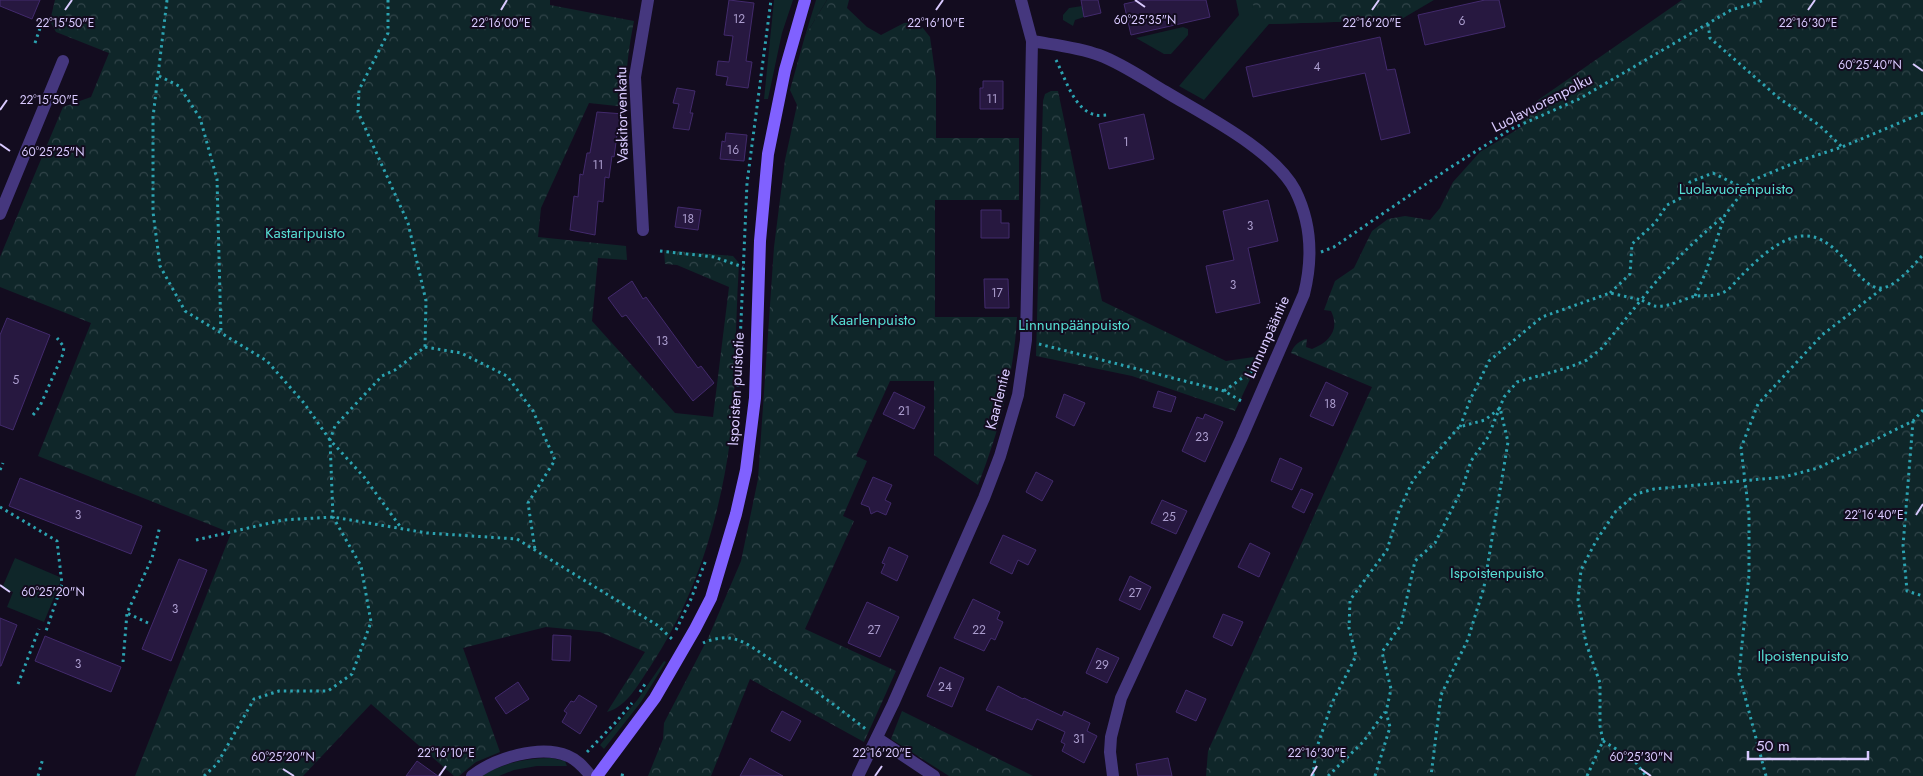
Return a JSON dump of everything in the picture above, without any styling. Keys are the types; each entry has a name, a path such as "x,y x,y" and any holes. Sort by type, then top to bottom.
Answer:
{"main road":[{"name":"Ispoisten puistotie","path":"597,776 655,698 682,653 710,598 736,514 746,470 755,398 756,322 765,183 772,130 785,70 805,0"}],"street":[{"name":"Vaskitorvenkatu","path":"643,230 634,77 648,0"},
{"name":"Kaarlentie","path":"858,776 877,738 980,507 1000,456 1018,395 1026,340 1032,41 1021,0"},
{"name":"Linnunpääntie","path":"1032,41 1076,48 1115,62 1225,128 1258,151 1278,168 1294,189 1307,220 1310,270 1304,294 1121,698 1111,737 1110,752 1113,776"},
{"path":"0,214 63,61"},
{"path":"877,738 934,776"},
{"path":"472,776 503,758 525,754 555,753 567,755 578,761 591,776"}],"path":[{"path":"167,0 153,117 153,212 160,266 185,311 267,360 304,403 330,440 364,477 402,529"},
{"path":"388,0 388,33 359,90 358,112 408,223 426,301 424,347"},
{"path":"737,419 747,183 771,0"},
{"name":"Luolavuorenpolku","path":"1310,253 1334,247 1448,169 1511,129 1579,99 1732,10 1765,0"},
{"path":"1708,24 1710,38 1780,99 1819,125 1842,147"},
{"path":"35,43 40,28"},
{"path":"1056,60 1080,106 1096,115 1108,114"},
{"path":"159,76 179,86 200,118 217,179 221,334"},
{"path":"1329,775 1363,742 1386,712 1391,689 1382,652 1401,625 1415,561 1435,543 1462,489 1471,461 1488,437 1504,397 1517,382 1570,367 1587,360 1602,348 1664,271 1681,253 1725,215 1751,181 1799,161 1842,147 1923,113"},
{"path":"1313,776 1316,750 1332,703 1356,656 1349,628 1350,600 1387,550 1399,511 1412,480 1459,427 1488,361 1542,317 1610,293 1630,274 1632,244 1655,223 1667,205 1681,198 1690,182 1713,173 1744,189"},
{"path":"1695,296 1705,274 1725,215"},
{"path":"1610,293 1641,300 1656,306 1674,303 1695,296 1711,296 1726,291 1777,245 1802,236 1819,238 1836,249 1862,279 1874,287 1883,288"},
{"path":"660,251 714,257 743,267"},
{"path":"1766,776 1739,674 1749,575 1749,514 1741,448 1758,404 1822,335 1883,288 1900,279 1923,255"},
{"path":"33,415 40,406 63,354 64,347 57,338"},
{"path":"1026,340 1224,390 1254,408"},
{"path":"204,776 217,764 254,699 279,691 328,691 352,674 371,622 361,566 332,517 330,440 335,426 382,376 395,370 424,347 461,353 507,376 533,411 555,460 528,504 535,550"},
{"path":"1224,390 1257,367"},
{"path":"1459,427 1485,420 1500,408"},
{"path":"1430,776 1441,695 1468,639 1484,587 1508,442 1500,408"},
{"path":"1587,776 1603,741 1600,726 1600,683 1586,643 1578,600 1581,570 1596,541 1616,512 1636,494 1654,488 1784,478 1818,468 1913,421 1923,410"},
{"path":"1913,421 1903,546 1907,591 1923,596"},
{"path":"0,470 3,463"},
{"path":"0,507 57,541 62,584 46,631"},
{"path":"196,540 283,520 332,517 427,533 517,539 657,625 672,639"},
{"path":"122,662 127,614 152,558 160,526"},
{"path":"669,644 691,599 708,556"},
{"path":"127,614 148,623"},
{"path":"18,684 39,628"},
{"path":"682,653 707,640 729,638 756,648 768,659 825,697 877,738"},
{"path":"638,695 651,673"},
{"path":"588,751 633,702"},
{"path":"1374,776 1390,727 1386,712"},
{"path":"1603,741 1634,760 1646,776"},
{"path":"38,776 44,758"}],"green space":[{"name":"Kastaripuisto","path":"55,0 550,0 550,5 634,21 627,64 626,107 589,103 541,208 538,237 626,246 627,260 598,258 592,321 675,413 713,417 729,287 677,265 665,264 664,250 733,256 739,263 732,422 725,471 712,530 692,587 666,641 632,694 621,705 607,712 645,652 600,632 546,627 463,648 500,752 476,762 459,776 454,776 371,704 303,776 135,776 231,533 38,456 91,323 0,287 0,257 63,107 91,97 109,53 56,32 50,21"},
{"path":"774,0 793,0 782,33 768,99 764,99"},
{"path":"816,0 827,0 805,36"},
{"name":"Kaarlenpuisto","path":"827,0 849,0 847,8 867,27 881,35 904,23 918,22 930,37 936,79 936,138 1019,138 1019,200 935,200 935,317 1017,317 1009,382 993,445 978,485 934,455 934,381 890,381 856,456 867,461 843,516 854,521 805,629 896,671 864,742 750,679 711,776 648,776 663,739 664,723 709,636 741,561 758,479 774,247 785,160 797,105 790,90 805,36"},
{"path":"1236,0 1434,0 1400,20 1269,24 1204,100 1179,86 1239,15"},
{"path":"1249,0 1424,0 1400,20 1269,24"},
{"path":"1682,0 1923,0 1923,776 1206,776 1208,751 1372,387 1291,353 1293,348 1299,342 1307,339 1306,347 1312,349 1324,343 1332,334 1334,318 1331,311 1324,310 1335,281 1354,268 1372,231 1388,219 1405,216 1430,220 1440,208 1453,182 1480,152 1523,126 1518,114"},
{"path":"1082,6 1084,17 1075,20 1073,26 1063,20 1063,15 1069,8"},
{"path":"1183,27 1188,29 1188,35 1171,54 1164,54 1136,38"},
{"name":"Linnunpäänpuisto","path":"1051,91 1058,91 1102,301 1226,361 1261,356 1235,411 1132,376 1036,356 1043,101 1045,94"},
{"path":"15,558 62,578 44,622 7,607 13,592 2,588"},
{"path":"664,661 666,662 641,702 604,749 600,745 638,699"},
{"path":"902,711 1033,776 949,776 891,739"},
{"path":"551,758 565,761 567,766 537,766 514,770 499,776 481,776 515,762"}],"building":[{"path":"0,0 40,0 32,19 0,6"},
{"path":"729,0 754,3 746,61 752,62 748,88 726,85 728,77 716,75 718,61 729,62 733,36 724,35"},
{"path":"1081,0 1098,0 1101,13 1084,17"},
{"path":"1142,0 1206,0 1210,17 1131,35 1124,4"},
{"path":"1485,0 1499,0 1505,27 1425,45 1418,15"},
{"path":"1380,37 1387,70 1395,69 1410,133 1381,140 1365,73 1253,97 1246,67"},
{"path":"983,81 1003,81 1003,109 980,109 980,88 983,88"},
{"path":"677,88 695,91 690,113 693,113 689,130 673,128 679,104 673,103"},
{"path":"597,112 624,114 620,136 617,135 614,157 612,156 609,178 605,177 603,202 598,201 595,235 570,230 574,196 578,197 580,174 583,175 587,153 590,153"},
{"path":"1144,114 1154,159 1109,169 1099,124"},
{"path":"726,133 747,135 744,161 720,159 722,141 725,142"},
{"path":"1268,200 1278,241 1248,248 1260,303 1216,313 1206,266 1234,260 1223,211"},
{"path":"678,207 701,210 698,230 675,227"},
{"path":"981,210 1001,210 1001,223 1009,223 1009,238 981,238"},
{"path":"984,279 1008,279 1009,308 985,308"},
{"path":"632,281 643,299 646,297 698,368 701,366 714,383 693,401 626,315 622,317 608,298"},
{"path":"7,318 50,335 13,430 0,425 0,335"},
{"path":"1326,382 1348,393 1333,426 1310,416"},
{"path":"1158,391 1176,397 1171,412 1153,407"},
{"path":"894,392 925,407 914,429 883,414"},
{"path":"1064,394 1085,403 1074,426 1056,417"},
{"path":"1205,414 1223,422 1205,462 1182,451 1197,417 1203,419"},
{"path":"1280,458 1302,468 1292,490 1271,481"},
{"path":"1036,472 1053,481 1042,501 1026,492"},
{"path":"873,477 892,485 885,500 891,503 886,515 877,511 871,514 869,507 861,504"},
{"path":"20,478 142,526 131,554 9,506"},
{"path":"1301,489 1313,494 1304,513 1292,507"},
{"path":"1162,500 1187,511 1176,534 1151,523"},
{"path":"1003,535 1036,550 1028,565 1018,560 1012,574 990,563"},
{"path":"1250,543 1270,553 1259,577 1238,567"},
{"path":"889,547 908,556 897,581 881,573 885,564 882,563"},
{"path":"179,559 207,570 171,661 142,649"},
{"path":"1130,576 1151,587 1140,610 1119,600"},
{"path":"973,599 1000,612 997,619 1003,622 995,640 991,638 984,651 954,638"},
{"path":"867,602 899,617 880,657 848,643"},
{"path":"1223,614 1243,622 1232,646 1213,637"},
{"path":"0,618 17,625 1,666 0,666"},
{"path":"553,635 571,636 570,661 552,660"},
{"path":"45,636 121,667 111,692 35,661"},
{"path":"1097,648 1119,658 1107,683 1086,673"},
{"path":"940,667 964,678 952,707 927,696"},
{"path":"518,682 529,699 506,714 495,698"},
{"path":"998,686 1062,716 1064,711 1090,723 1087,731 1097,736 1084,763 1062,751 1065,744 1061,742 1065,732 1037,719 1032,730 986,710"},
{"path":"1186,690 1206,699 1196,721 1176,712"},
{"path":"579,695 597,706 580,734 562,722 567,713 564,711 571,701 574,702"},
{"path":"782,711 801,721 790,741 771,731"},
{"path":"750,758 783,776 740,776"},
{"path":"1168,758 1172,776 1138,776 1136,764"},
{"path":"417,761 438,776 406,776"}],"park label":[{"name":"Luolavuorenpuisto","path":"1736,189"},
{"name":"Ispoistenpuisto","path":"1497,573"},
{"name":"Ilpoistenpuisto","path":"1803,656"}]}
